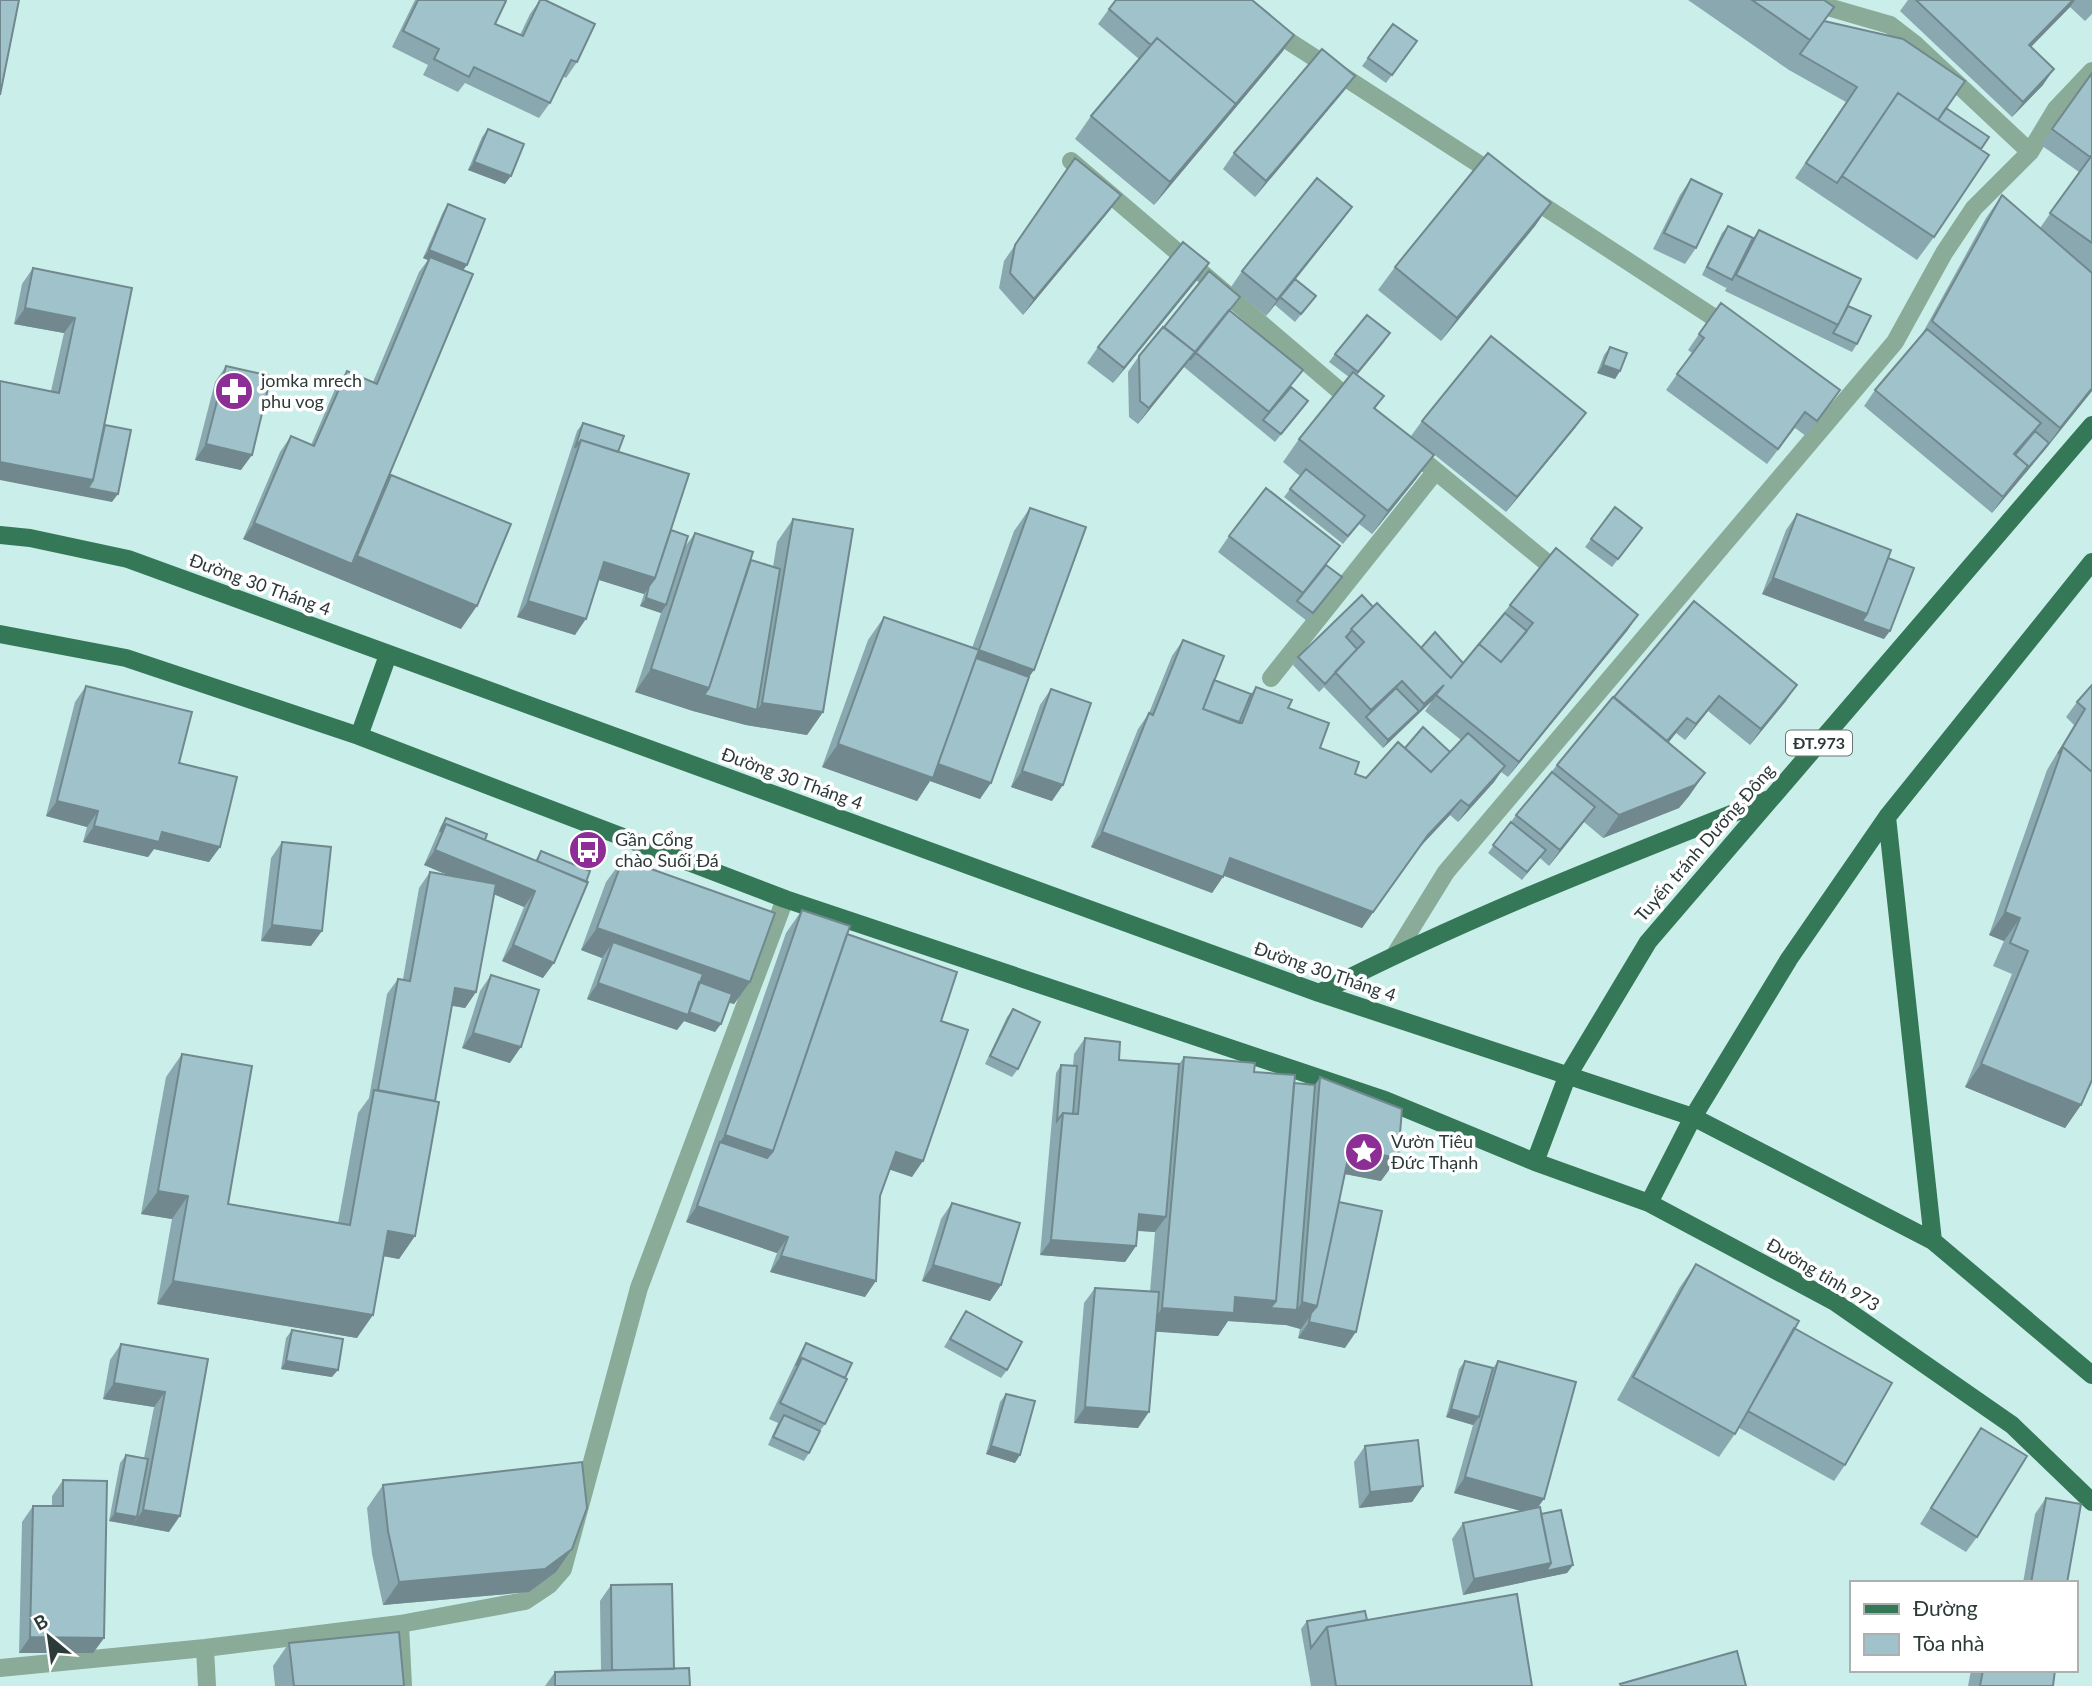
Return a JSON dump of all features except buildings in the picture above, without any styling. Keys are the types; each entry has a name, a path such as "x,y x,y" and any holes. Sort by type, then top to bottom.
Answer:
{"main road":[{"name":"Tuyến tránh Dương Đông","path":"1535,1162 1567,1077 1648,942 2092,425"},
{"name":"Đường 30 Tháng 4","path":"0,534 128,559 1320,993 1567,1077"},
{"path":"1649,1203 1693,1117 1789,958 1887,817 2092,562"},
{"path":"0,634 125,657 359,736 785,899 1385,1100 1535,1162"},
{"path":"359,736 388,655"},
{"name":"ĐT.973","path":"1320,993 1396,953 1581,873 1773,798"},
{"path":"1887,817 1933,1241"},
{"path":"1567,1077 1693,1117 1933,1241 2092,1375"},
{"name":"Đường tỉnh 973","path":"1535,1162 1649,1203 1835,1302 2012,1425 2092,1502"}],"street":[{"path":"1804,0 1890,25 1916,45 2030,152"},
{"path":"1261,23 1750,341"},
{"path":"1396,953 1446,872 1637,636 1837,398 1895,342 1944,253 1974,208 2030,152 2056,109 2092,71"},
{"path":"1071,161 1373,419"},
{"path":"1394,437 1580,590"},
{"path":"1271,678 1435,472"},
{"path":"0,1668 400,1624 525,1601 549,1586 563,1569 639,1288 785,899"},
{"path":"400,1624 402,1686"},
{"path":"205,1647 207,1686"}],"place":[{"name":"jomka mrech phu vog","path":"234,391"},
{"name":"Gần Cổng chào Suối Đá","path":"588,850"},
{"name":"Vườn Tiêu Đức Thạnh","path":"1364,1152"}]}
